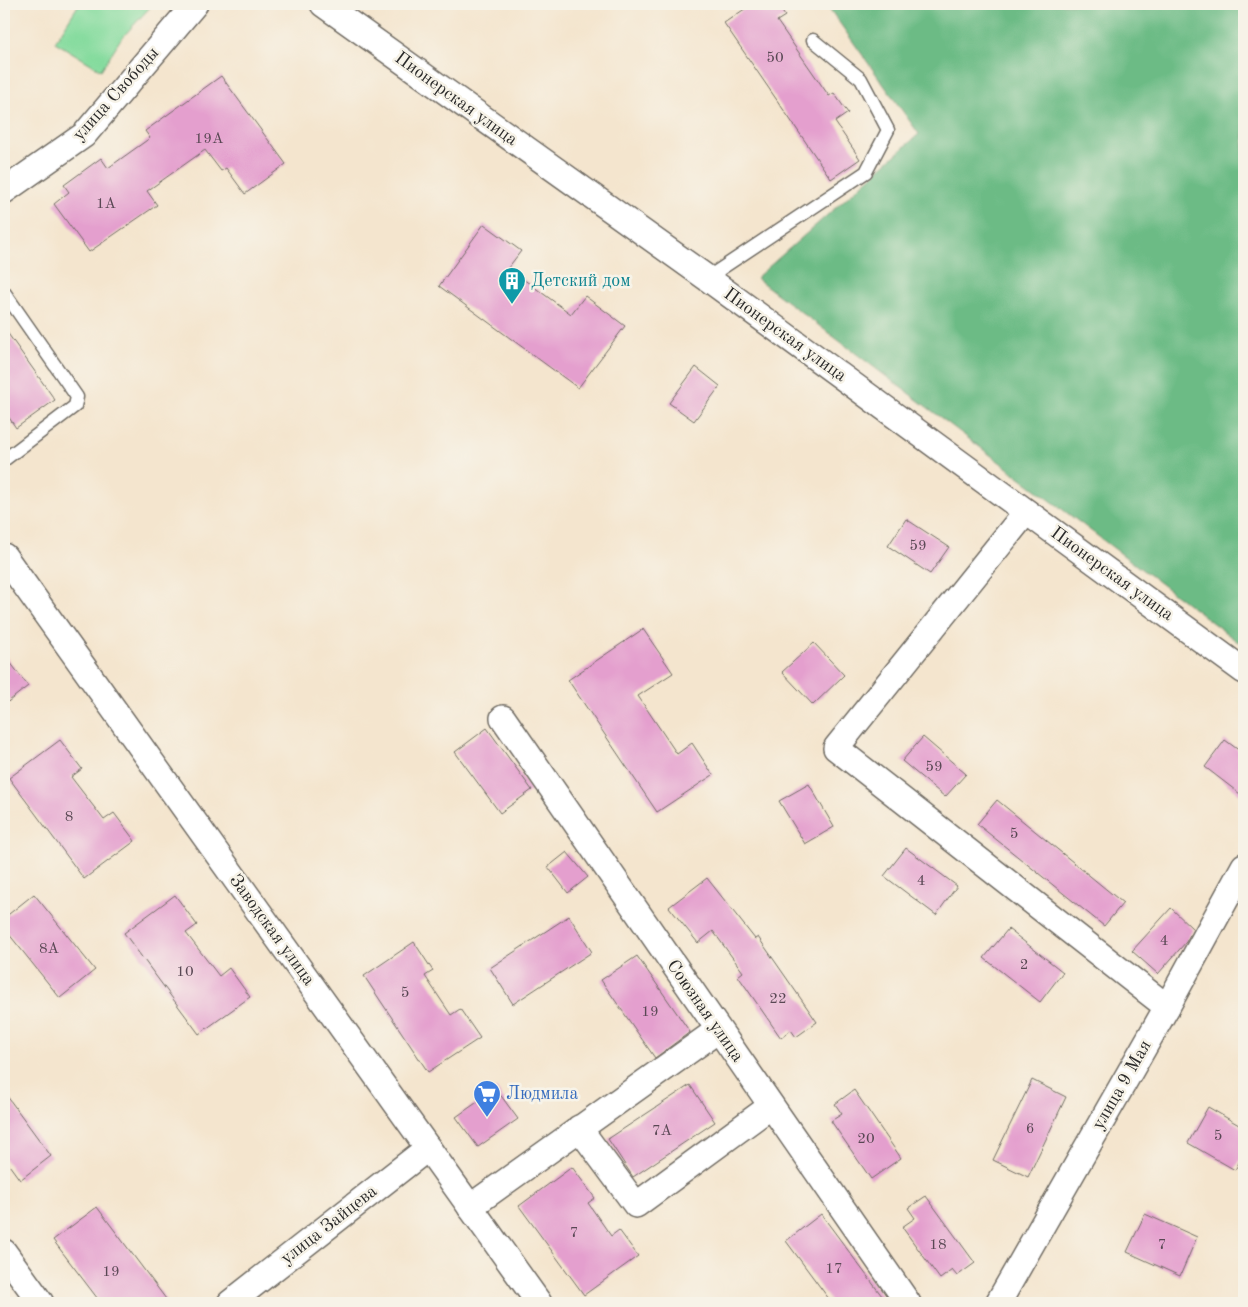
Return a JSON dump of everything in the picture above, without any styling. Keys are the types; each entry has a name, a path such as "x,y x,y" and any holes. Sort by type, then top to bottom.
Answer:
{"street":[{"name":"улица Свободы","path":"4,191 84,135 195,4"},
{"name":"Пионерская улица","path":"323,4 707,278 1244,671"},
{"path":"1026,512 836,748 1167,1007"},
{"name":"Заводская улица","path":"4,556 539,1303"},
{"name":"Союзная улица","path":"503,718 908,1303"},
{"name":"улица 9 Мая","path":"998,1303 1167,1007 1244,866"},
{"path":"470,1207 718,1030"},
{"path":"579,1128 636,1205 771,1106"},
{"name":"улица Зайцева","path":"230,1303 428,1148"},
{"path":"4,1252 41,1303"}],"lane":[{"path":"707,278 866,172 888,130 861,79 813,40"},
{"path":"4,292 77,397 75,406 4,460"}],"green space":[{"path":"79,4 153,4 120,40 101,70 55,42"},
{"path":"826,4 1244,4 1244,640 1238,642 756,278 919,134"}],"building":[{"path":"752,4 777,4 785,16 777,21 829,96 834,93 848,113 835,122 860,159 831,179 724,23"},
{"path":"221,76 286,164 245,194 226,168 221,171 205,150 147,191 157,205 89,252 54,204 69,192 64,185 101,158 108,168 150,138 145,131"},
{"name":"Детский дом","path":"484,224 521,251 508,268 571,314 585,296 625,326 578,388 439,286"},
{"path":"4,328 55,400 16,428 4,410"},
{"path":"696,367 720,386 694,421 669,403"},
{"path":"906,519 949,547 930,574 888,546"},
{"path":"643,629 673,673 638,696 677,754 692,743 713,775 657,812 568,680"},
{"path":"814,643 844,675 813,705 782,672"},
{"path":"4,654 28,686 4,705"},
{"path":"487,728 532,790 500,813 455,752"},
{"path":"923,737 966,774 945,797 902,761"},
{"path":"60,740 82,769 71,777 104,820 114,813 135,841 84,879 9,778"},
{"path":"1225,740 1244,754 1244,797 1205,767"},
{"path":"809,784 834,827 805,844 779,801"},
{"path":"997,800 1123,903 1104,926 977,824"},
{"path":"906,848 957,886 936,915 884,876"},
{"path":"567,852 588,877 568,893 548,867"},
{"path":"707,878 755,939 758,937 817,1022 796,1037 791,1030 781,1038 738,976 743,972 713,931 698,943 669,907"},
{"path":"34,894 95,970 60,998 4,928 4,918"},
{"path":"175,895 197,925 186,933 219,976 229,968 250,997 199,1034 124,933"},
{"path":"1171,908 1193,929 1186,942 1158,974 1132,951"},
{"path":"569,916 592,952 513,1004 490,968"},
{"path":"1008,929 1063,972 1040,1002 984,958"},
{"path":"414,942 433,971 425,976 451,1015 460,1009 480,1038 428,1072 364,976"},
{"path":"637,956 690,1032 655,1058 601,980"},
{"path":"1032,1080 1066,1097 1028,1177 993,1160"},
{"path":"690,1085 715,1122 633,1177 608,1139"},
{"name":"Людмила","path":"496,1089 518,1119 478,1147 456,1117"},
{"path":"854,1090 901,1158 871,1179 831,1121 842,1114 835,1104"},
{"path":"4,1092 51,1156 20,1180 4,1158"},
{"path":"1208,1107 1244,1128 1244,1153 1235,1170 1188,1143"},
{"path":"572,1167 595,1198 588,1203 611,1236 619,1230 638,1256 584,1295 519,1206"},
{"path":"926,1196 975,1263 957,1276 952,1270 940,1279 902,1227 915,1218 908,1208"},
{"path":"97,1207 169,1303 101,1303 53,1240"},
{"path":"821,1214 882,1296 872,1303 832,1303 786,1241"},
{"path":"1145,1214 1197,1237 1180,1276 1127,1252"}],"place":[{"name":"Детский дом","path":"512,305"},
{"name":"Людмила","path":"487,1118"}]}
